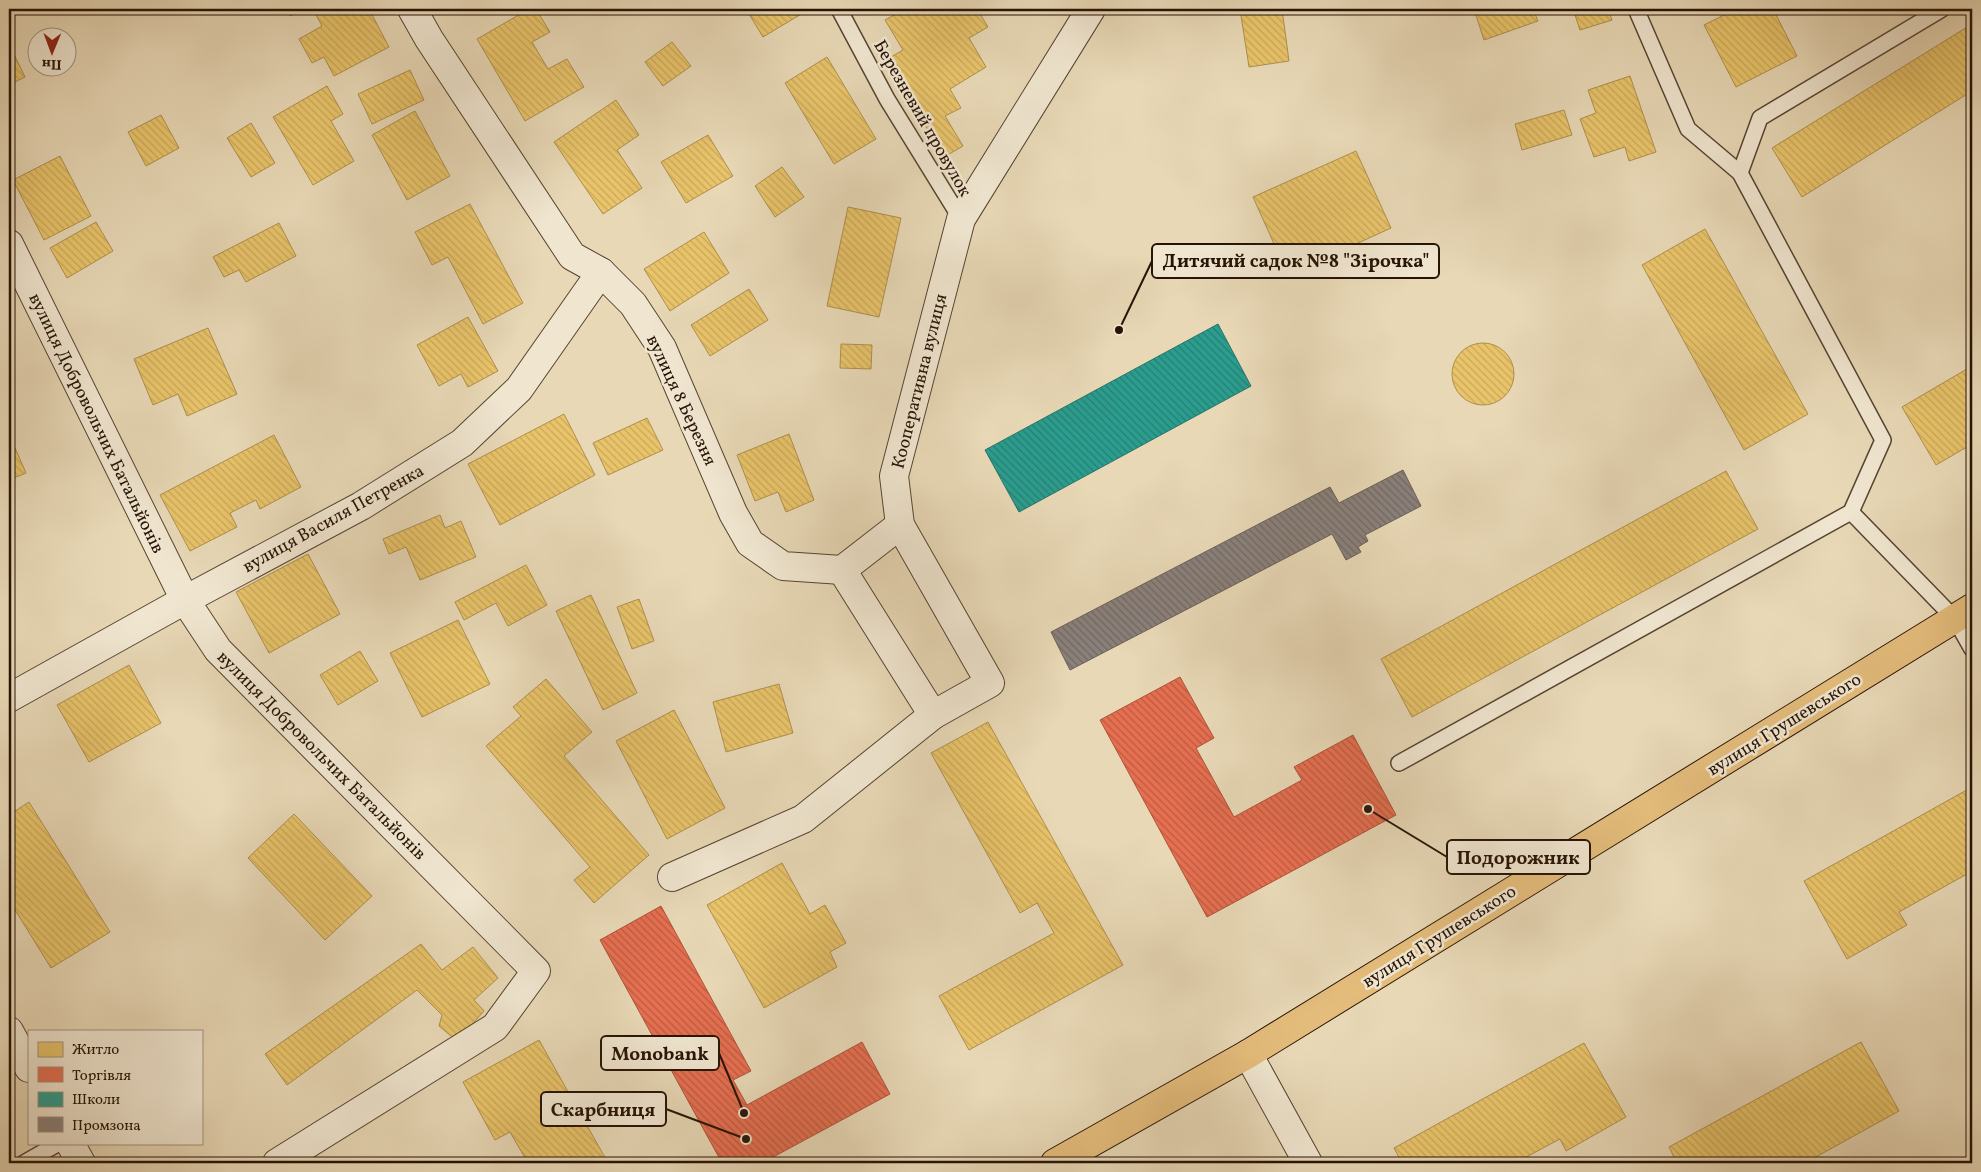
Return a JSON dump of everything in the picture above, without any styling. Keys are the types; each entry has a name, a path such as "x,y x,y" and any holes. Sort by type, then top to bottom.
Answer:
{"highway":[{"name":"вулиця Грушевського","path":"1055,1163 1248,1054 1964,614"}],"street":[{"name":"вулиця 8 Березня","path":"412,9 429,39 572,256 601,272 633,304 662,348 733,513 750,542 783,566 842,570"},
{"name":"Кооперативна вулиця","path":"933,715 990,683 900,525 894,476 961,219 1092,9"},
{"name":"вулиця Добровольчих Батальйонів","path":"9,244 185,600 218,650 536,971 495,1027 277,1163"},
{"name":"вулиця Василя Петренка","path":"9,698 185,600 361,506 462,443 519,389 601,272"},
{"path":"672,877 803,819 933,715 842,570 900,525"},
{"path":"9,1031 28,1066"},
{"path":"1248,1054 1308,1163"},
{"path":"71,1144 81,1163"}],"lane":[{"name":"Березневий провулок","path":"839,9 887,99 961,219"},
{"path":"1399,763 1851,512 1883,440 1740,173 1688,130 1636,9"},
{"path":"1740,173 1760,118 1942,9"},
{"path":"1851,512 1964,614 1972,649"},
{"path":"24,1163 57,1144"}],"building: Житло":[{"path":"195,9 207,9 198,13"},
{"path":"286,9 305,9 290,16"},
{"path":"313,9 369,9 389,47 334,76 324,57 312,63 299,39 322,26"},
{"path":"529,9 536,9 550,32 532,42 548,69 567,59 584,87 525,121 477,39"},
{"path":"746,9 807,9 808,10 763,37"},
{"path":"905,9 977,9 988,27 969,38 986,67 950,89 961,108 945,116 963,146 944,157 886,60 903,50 885,20"},
{"path":"1240,9 1282,9 1289,61 1249,67"},
{"path":"1474,9 1533,9 1538,21 1484,40"},
{"path":"1573,9 1608,9 1612,20 1580,30"},
{"path":"1736,9 1773,9 1797,56 1736,87 1704,25"},
{"path":"1972,24 1972,91 1802,197 1772,148"},
{"path":"672,42 691,66 663,86 645,62"},
{"path":"9,44 25,77 9,85"},
{"path":"827,57 876,139 834,164 785,83"},
{"path":"410,70 424,100 372,124 358,94"},
{"path":"1630,76 1656,152 1629,161 1625,147 1594,157 1580,119 1596,113 1588,90"},
{"path":"327,86 343,114 331,121 354,161 313,185 273,117"},
{"path":"616,100 639,135 617,150 642,188 603,214 554,142"},
{"path":"1564,110 1572,135 1522,150 1515,124"},
{"path":"415,111 450,176 407,200 372,135"},
{"path":"161,115 179,148 146,166 128,132"},
{"path":"251,123 275,163 251,177 227,138"},
{"path":"708,135 733,176 686,203 661,162"},
{"path":"1356,151 1391,228 1288,275 1253,197"},
{"path":"60,156 91,216 44,240 13,180"},
{"path":"782,167 804,197 775,217 755,186"},
{"path":"470,204 523,303 483,324 448,257 432,265 415,232"},
{"path":"848,207 901,218 879,317 827,306"},
{"path":"96,222 113,251 67,278 50,248"},
{"path":"279,223 296,256 246,282 239,270 224,277 213,257"},
{"path":"1705,229 1808,414 1744,450 1642,265"},
{"path":"704,232 729,273 670,311 644,269"},
{"path":"749,289 768,320 710,356 691,325"},
{"path":"468,317 498,371 468,387 461,374 439,386 417,345"},
{"path":"208,328 237,394 187,416 178,394 153,405 134,359"},
{"path":"1483,343 1500,348 1505,352 1509,357 1514,374 1509,391 1505,396 1500,400 1483,405 1466,400 1461,396 1457,391 1452,374 1457,357 1461,352 1466,348"},
{"path":"841,344 872,345 871,369 840,368"},
{"path":"1972,366 1972,444 1936,465 1902,407"},
{"path":"564,414 595,475 500,525 468,464"},
{"path":"647,418 663,450 608,475 593,443"},
{"path":"9,434 26,473 9,480"},
{"path":"789,434 814,500 786,512 778,492 755,501 737,455"},
{"path":"274,435 301,487 260,509 256,500 230,513 237,527 190,551 160,495"},
{"path":"1726,471 1758,529 1412,717 1381,659"},
{"path":"440,515 445,528 461,521 476,557 420,580 406,547 389,554 383,539"},
{"path":"308,554 340,614 269,653 236,592"},
{"path":"526,565 547,605 508,626 496,603 464,620 455,602"},
{"path":"591,595 637,693 603,710 556,611"},
{"path":"639,599 654,641 632,649 617,607"},
{"path":"458,620 490,684 422,717 390,653"},
{"path":"360,651 378,681 338,705 320,675"},
{"path":"129,665 161,723 89,762 57,705"},
{"path":"546,679 592,732 564,756 649,855 594,903 574,880 590,867 486,746 521,716 513,707"},
{"path":"779,684 793,733 726,752 713,702"},
{"path":"674,710 725,808 667,839 616,741"},
{"path":"988,722 1123,965 969,1050 939,996 1054,933 1037,903 1020,913 931,753"},
{"path":"1972,787 1972,884 1967,874 1899,912 1907,925 1847,959 1804,881"},
{"path":"29,802 110,932 51,968 9,900 9,815"},
{"path":"294,814 372,896 325,940 248,858"},
{"path":"782,863 810,914 825,905 846,943 830,952 837,967 764,1008 707,905"},
{"path":"421,944 442,970 473,947 498,978 474,1000 484,1011 457,1041 439,1026 442,1015 417,990 287,1085 265,1054"},
{"path":"539,1040 608,1163 528,1163 510,1132 495,1140 463,1082"},
{"path":"1861,1042 1899,1111 1805,1163 1677,1163 1669,1147"},
{"path":"1584,1043 1626,1117 1566,1151 1560,1139 1515,1163 1402,1163 1394,1148"}],"building: Торгівля":[{"path":"1180,677 1214,738 1196,748 1234,817 1302,780 1294,767 1353,735 1396,815 1207,917 1100,720"},
{"path":"661,906 751,1071 733,1080 747,1105 862,1042 890,1094 762,1163 722,1163 600,940"}],"building: Школи":[{"path":"1218,324 1251,386 1019,512 985,450"}],"building: Промзона":[{"path":"1403,470 1421,506 1365,535 1368,541 1358,547 1361,552 1346,560 1332,534 1070,670 1051,632 1330,487 1339,503"}],"place":[{"name":"Дитячий садок №8 \"Зірочка\"","path":"1119,330"},
{"name":"Подорожник","path":"1368,809"},
{"name":"Monobank","path":"744,1113"},
{"name":"Скарбниця","path":"746,1139"}]}
